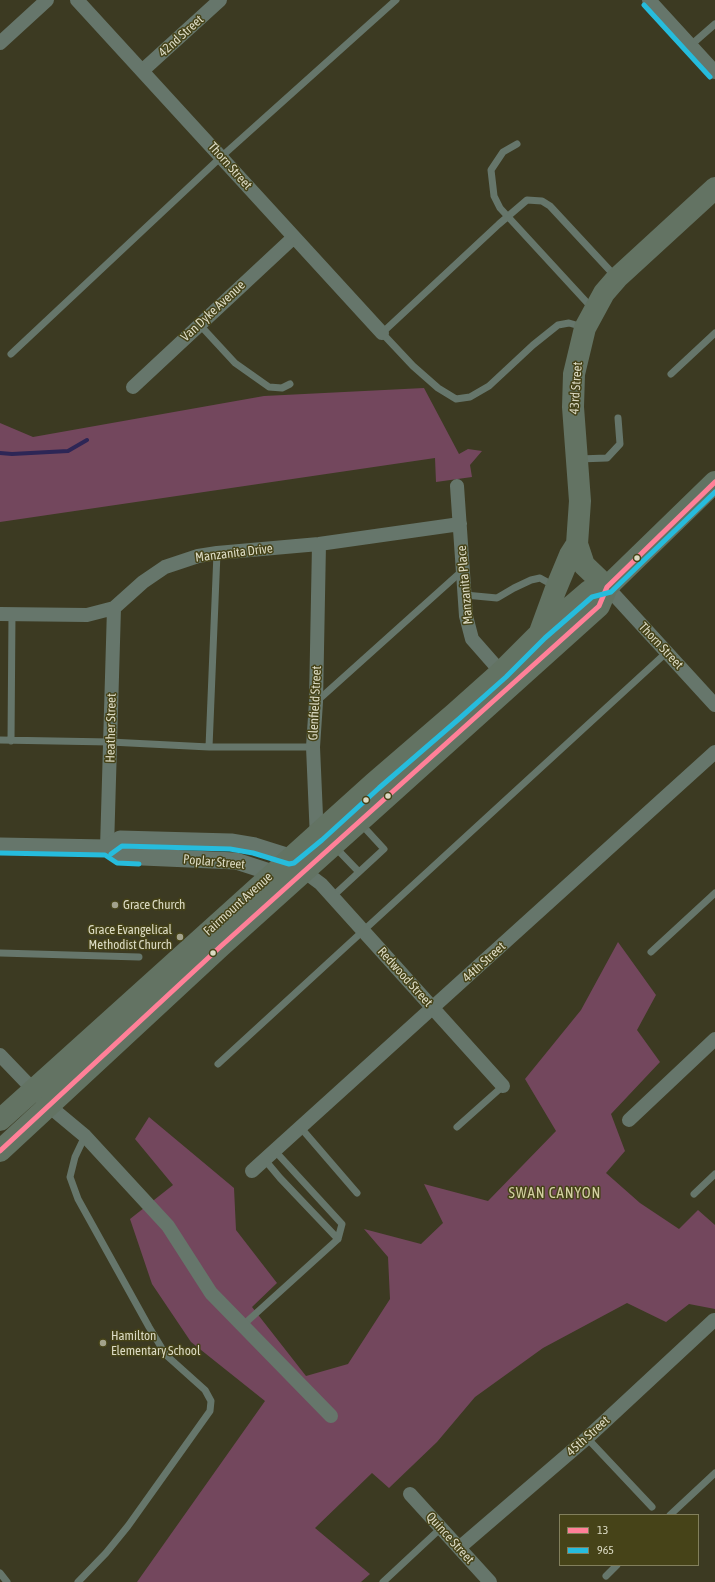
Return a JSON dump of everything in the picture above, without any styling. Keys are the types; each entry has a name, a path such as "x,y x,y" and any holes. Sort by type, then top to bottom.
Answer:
{"main road":[{"name":"43rd Street","path":"540,633 554,591 570,555 577,544 580,501 572,407 574,374 590,319 604,293 617,278 715,188"},
{"name":"Fairmount Avenue","path":"325,840 359,823 599,606 607,587 715,482"},
{"path":"577,544 584,565 607,587"},
{"name":"Fairmount Avenue","path":"0,1151 220,947 304,863 374,782 434,732 501,672 540,633 589,591 607,587"},
{"name":"Fairmount Avenue","path":"0,1120 273,873 304,863"}],"street":[{"path":"0,43 47,0"},
{"name":"Thorn Street","path":"77,0 382,333"},
{"name":"42nd Street","path":"142,71 220,0"},
{"path":"649,0 715,72"},
{"name":"Van Dyke Avenue","path":"133,387 294,237"},
{"name":"Manzanita Place","path":"457,486 466,616 472,639 501,672"},
{"name":"Manzanita Drive","path":"6,614 87,615 114,608 143,582 165,567 198,556 217,552 319,544 460,524"},
{"name":"Glenfield Street","path":"319,544 316,702 313,747 325,840"},
{"name":"Thorn Street","path":"607,587 715,705"},
{"name":"Heather Street","path":"108,848 114,608"},
{"name":"44th Street","path":"252,1170 270,1156 715,752"},
{"name":"Poplar Street","path":"108,848 120,839 231,842 254,846 304,863"},
{"name":"Poplar Street","path":"0,846 108,848 119,856 236,861 273,873"},
{"name":"Redwood Street","path":"304,863 332,897 503,1086"},
{"path":"629,1120 715,1039"},
{"path":"0,1054 49,1106 85,1136 168,1226 211,1293 331,1416"},
{"name":"45th Street","path":"459,1548 587,1438 714,1320"},
{"name":"Quince Street","path":"410,1494 490,1582"}],"lane":[{"path":"11,354 221,157 396,0"},
{"path":"691,45 715,24"},
{"path":"517,144 503,152 491,170 494,196 500,208 508,216 590,319 558,325 533,345 489,386 470,397 456,399 438,388 412,366 382,333 508,216 527,200 542,201 550,206 617,278"},
{"path":"199,324 234,363 270,387 282,388 290,384"},
{"path":"671,374 715,333"},
{"path":"577,459 607,458 620,444 618,418"},
{"path":"209,747 217,552"},
{"path":"316,702 463,570"},
{"path":"465,596 497,598 520,585 540,578 549,583 554,591"},
{"path":"6,614 11,741"},
{"path":"218,1064 667,652"},
{"path":"0,740 110,742 209,747 313,747"},
{"path":"332,897 384,849 359,823"},
{"path":"325,840 359,872"},
{"path":"651,952 715,893"},
{"path":"0,953 139,957"},
{"path":"457,1127 503,1086"},
{"path":"301,1128 357,1193"},
{"path":"78,1582 106,1553 128,1526 210,1411 211,1401 205,1390 166,1355 78,1199 70,1177 75,1157 85,1136"},
{"path":"270,1156 280,1178 338,1239"},
{"path":"242,1326 338,1239 342,1224 270,1156"},
{"path":"694,1194 715,1174"},
{"path":"587,1438 652,1507"},
{"path":"671,1514 715,1473"},
{"path":"388,1580 441,1528"},
{"path":"606,1576 616,1566"},
{"path":"0,1574 7,1582"}],"shaded area":[{"path":"424,388 459,454 468,449 482,451 470,465 472,477 436,482 435,458 0,522 0,423 33,437 264,396"},
{"path":"618,942 656,995 637,1030 660,1062 611,1114 625,1151 606,1173 640,1203 679,1229 698,1210 715,1225 715,1309 689,1304 666,1322 627,1303 543,1348 475,1397 437,1442 389,1488 372,1473 315,1528 370,1574 361,1582 137,1582 265,1401 191,1342 152,1284 130,1219 173,1185 135,1139 149,1117 234,1188 236,1230 277,1283 252,1307 306,1376 348,1364 390,1299 388,1257 364,1229 421,1244 443,1223 424,1184 488,1201 556,1131 525,1079 581,1010"}],"waterway":[{"path":"0,453 12,454 68,451 87,440"}],"transit line":[{"name":"965","path":"644,5 710,77"},
{"name":"13","path":"0,1151 220,947 599,606 607,587 715,482"},
{"name":"965","path":"111,854 122,846 230,849 253,853 289,864 294,863 506,677 545,638 592,597 611,592 715,492"},
{"name":"965","path":"0,853 105,855 117,863 139,864"}],"place":[{"name":"Grace Church","path":"115,905"},
{"name":"Grace Evangelical Methodist Church","path":"180,937"},
{"name":"Hamilton Elementary School","path":"103,1343"}],"district":[{"name":"SWAN CANYON","path":"555,1193"}]}
